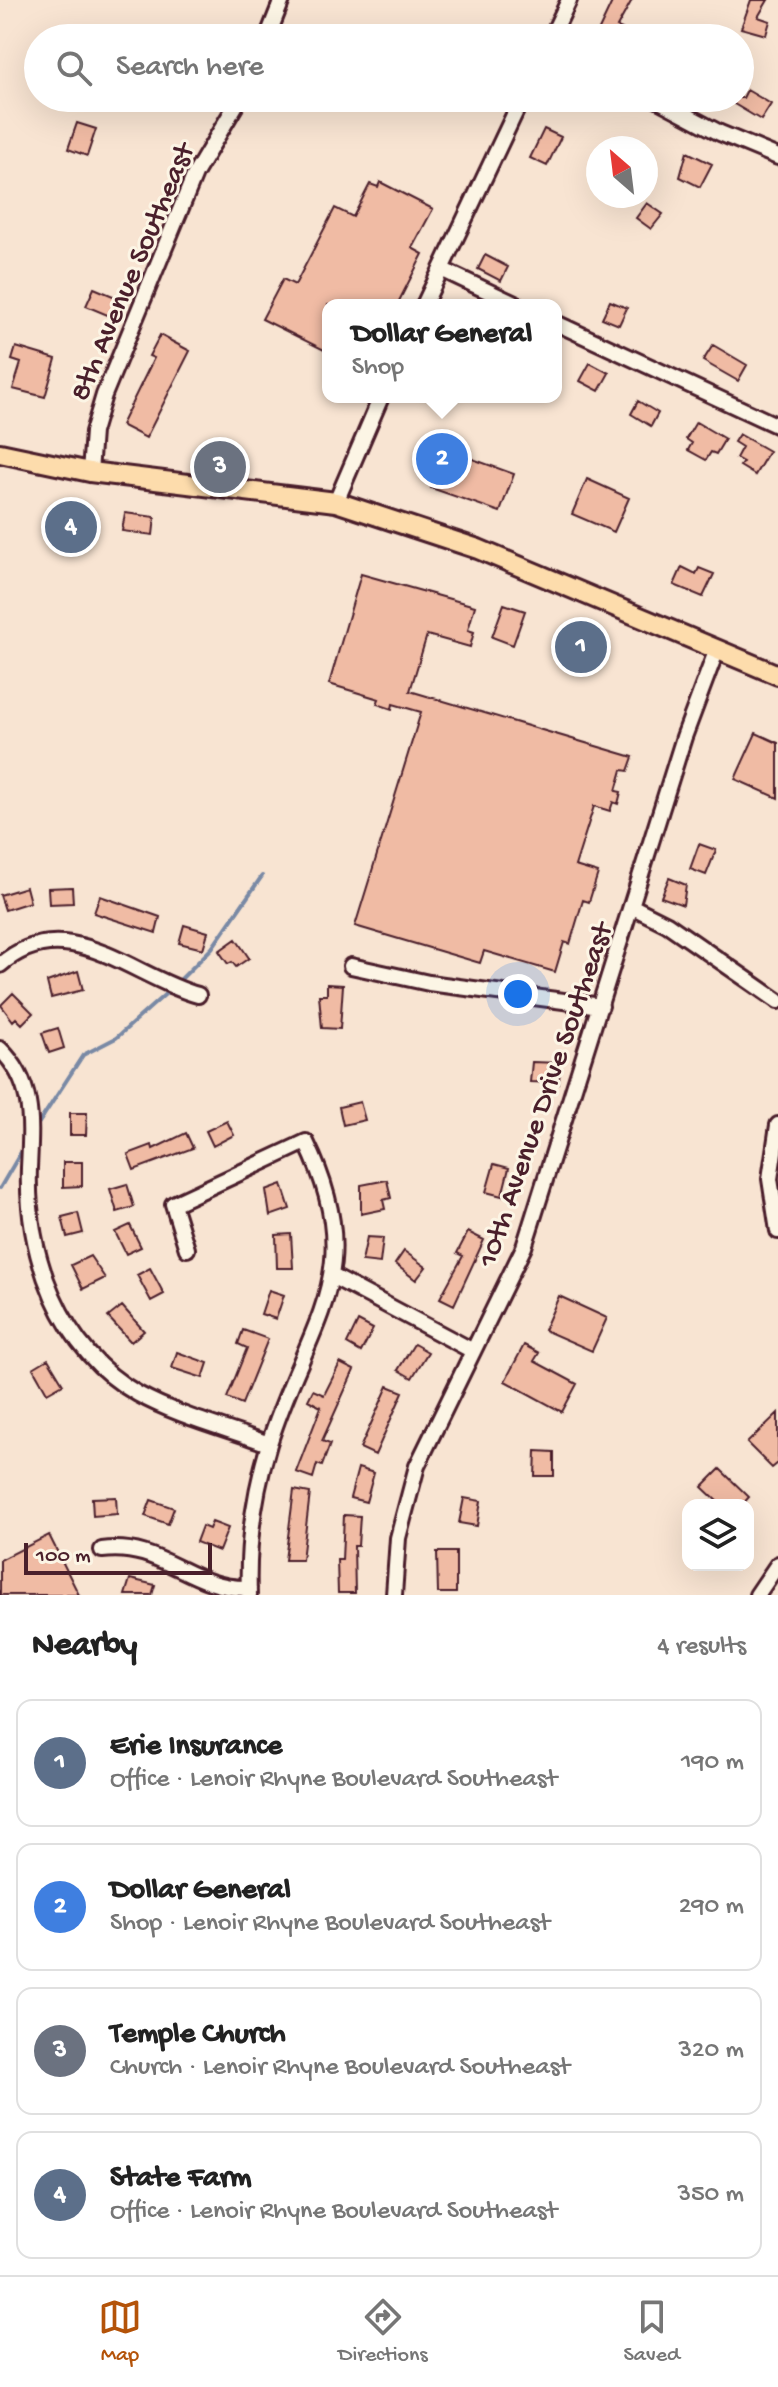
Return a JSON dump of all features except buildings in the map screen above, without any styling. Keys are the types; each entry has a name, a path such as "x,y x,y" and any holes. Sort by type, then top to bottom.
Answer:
{"main road":[{"path":"0,453 90,472 336,502 478,549 778,675"}],"street":[{"path":"273,24 282,0"},
{"path":"558,24 569,0"},
{"name":"8th Avenue Southeast","path":"90,472 93,432 104,395 195,174 232,112"},
{"path":"427,299 515,112"},
{"path":"680,112 720,133 778,157"},
{"path":"441,269 504,299"},
{"path":"562,326 778,426"},
{"path":"336,502 378,403"},
{"name":"10th Avenue Drive Southeast","path":"394,1595 398,1538 417,1466 524,1247 684,737 717,649"},
{"path":"633,907 667,924 778,1001"},
{"path":"0,965 19,952 72,943 111,954 165,984 198,995"},
{"path":"351,966 429,983 601,1006"},
{"path":"0,1049 20,1074 30,1102 28,1212 36,1253 52,1293 80,1343 107,1373 140,1395 269,1444"},
{"path":"778,1125 770,1179 778,1231"},
{"path":"102,1550 140,1549 204,1582 249,1592 254,1518 269,1444 318,1328 332,1276 329,1206 306,1142 173,1204 187,1249"},
{"path":"332,1276 473,1351"},
{"path":"757,1595 778,1564"}],"waterway":[{"path":"177,983 212,948 262,876"},
{"path":"35,1129 83,1055 116,1038 171,989"},
{"path":"0,1188 24,1147"}],"place":[{"name":"Dollar General","path":"442,459"},
{"name":"Temple Church","path":"220,467"},
{"name":"State Farm","path":"71,527"},
{"name":"Erie Insurance","path":"581,647"}]}
